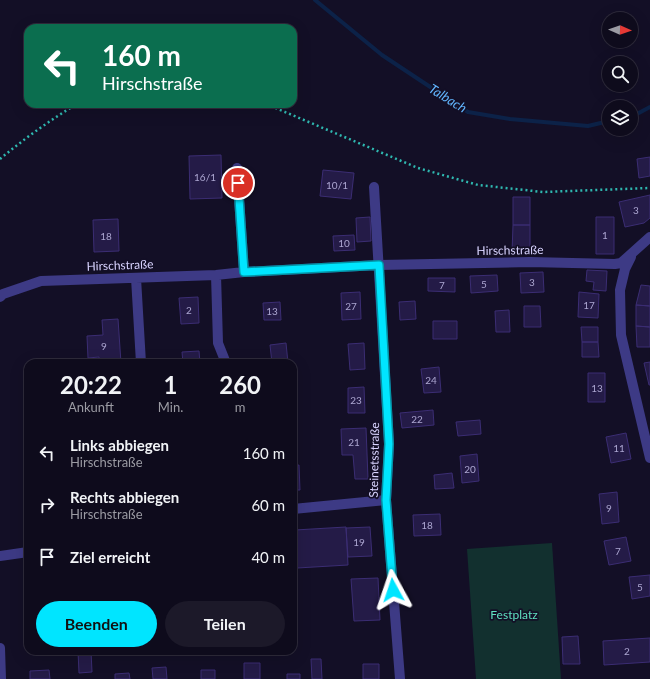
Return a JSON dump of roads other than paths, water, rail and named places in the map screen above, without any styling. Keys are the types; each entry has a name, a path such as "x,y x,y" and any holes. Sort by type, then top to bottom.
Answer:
{"street":[{"path":"237,168 244,272"},
{"path":"374,187 379,265"},
{"name":"Hirschstraße","path":"0,297 3,294 41,281 216,275 244,272 379,265 530,262 615,264 621,263 650,237"},
{"path":"636,249 625,269 620,290 621,335 650,458"},
{"name":"Steinetsstraße","path":"379,265 389,444 386,500 400,679"},
{"path":"216,275 218,343 224,359"},
{"path":"136,278 141,359"},
{"path":"297,509 386,500"},
{"path":"0,556 24,553"},
{"path":"0,648 1,679"}],"waterway":[{"name":"Talbach","path":"315,0 382,55 468,112 510,119 588,126 602,123"},
{"name":"Talbach","path":"638,113 650,107"}],"park label":[{"name":"Festplatz","path":"514,614"}]}
